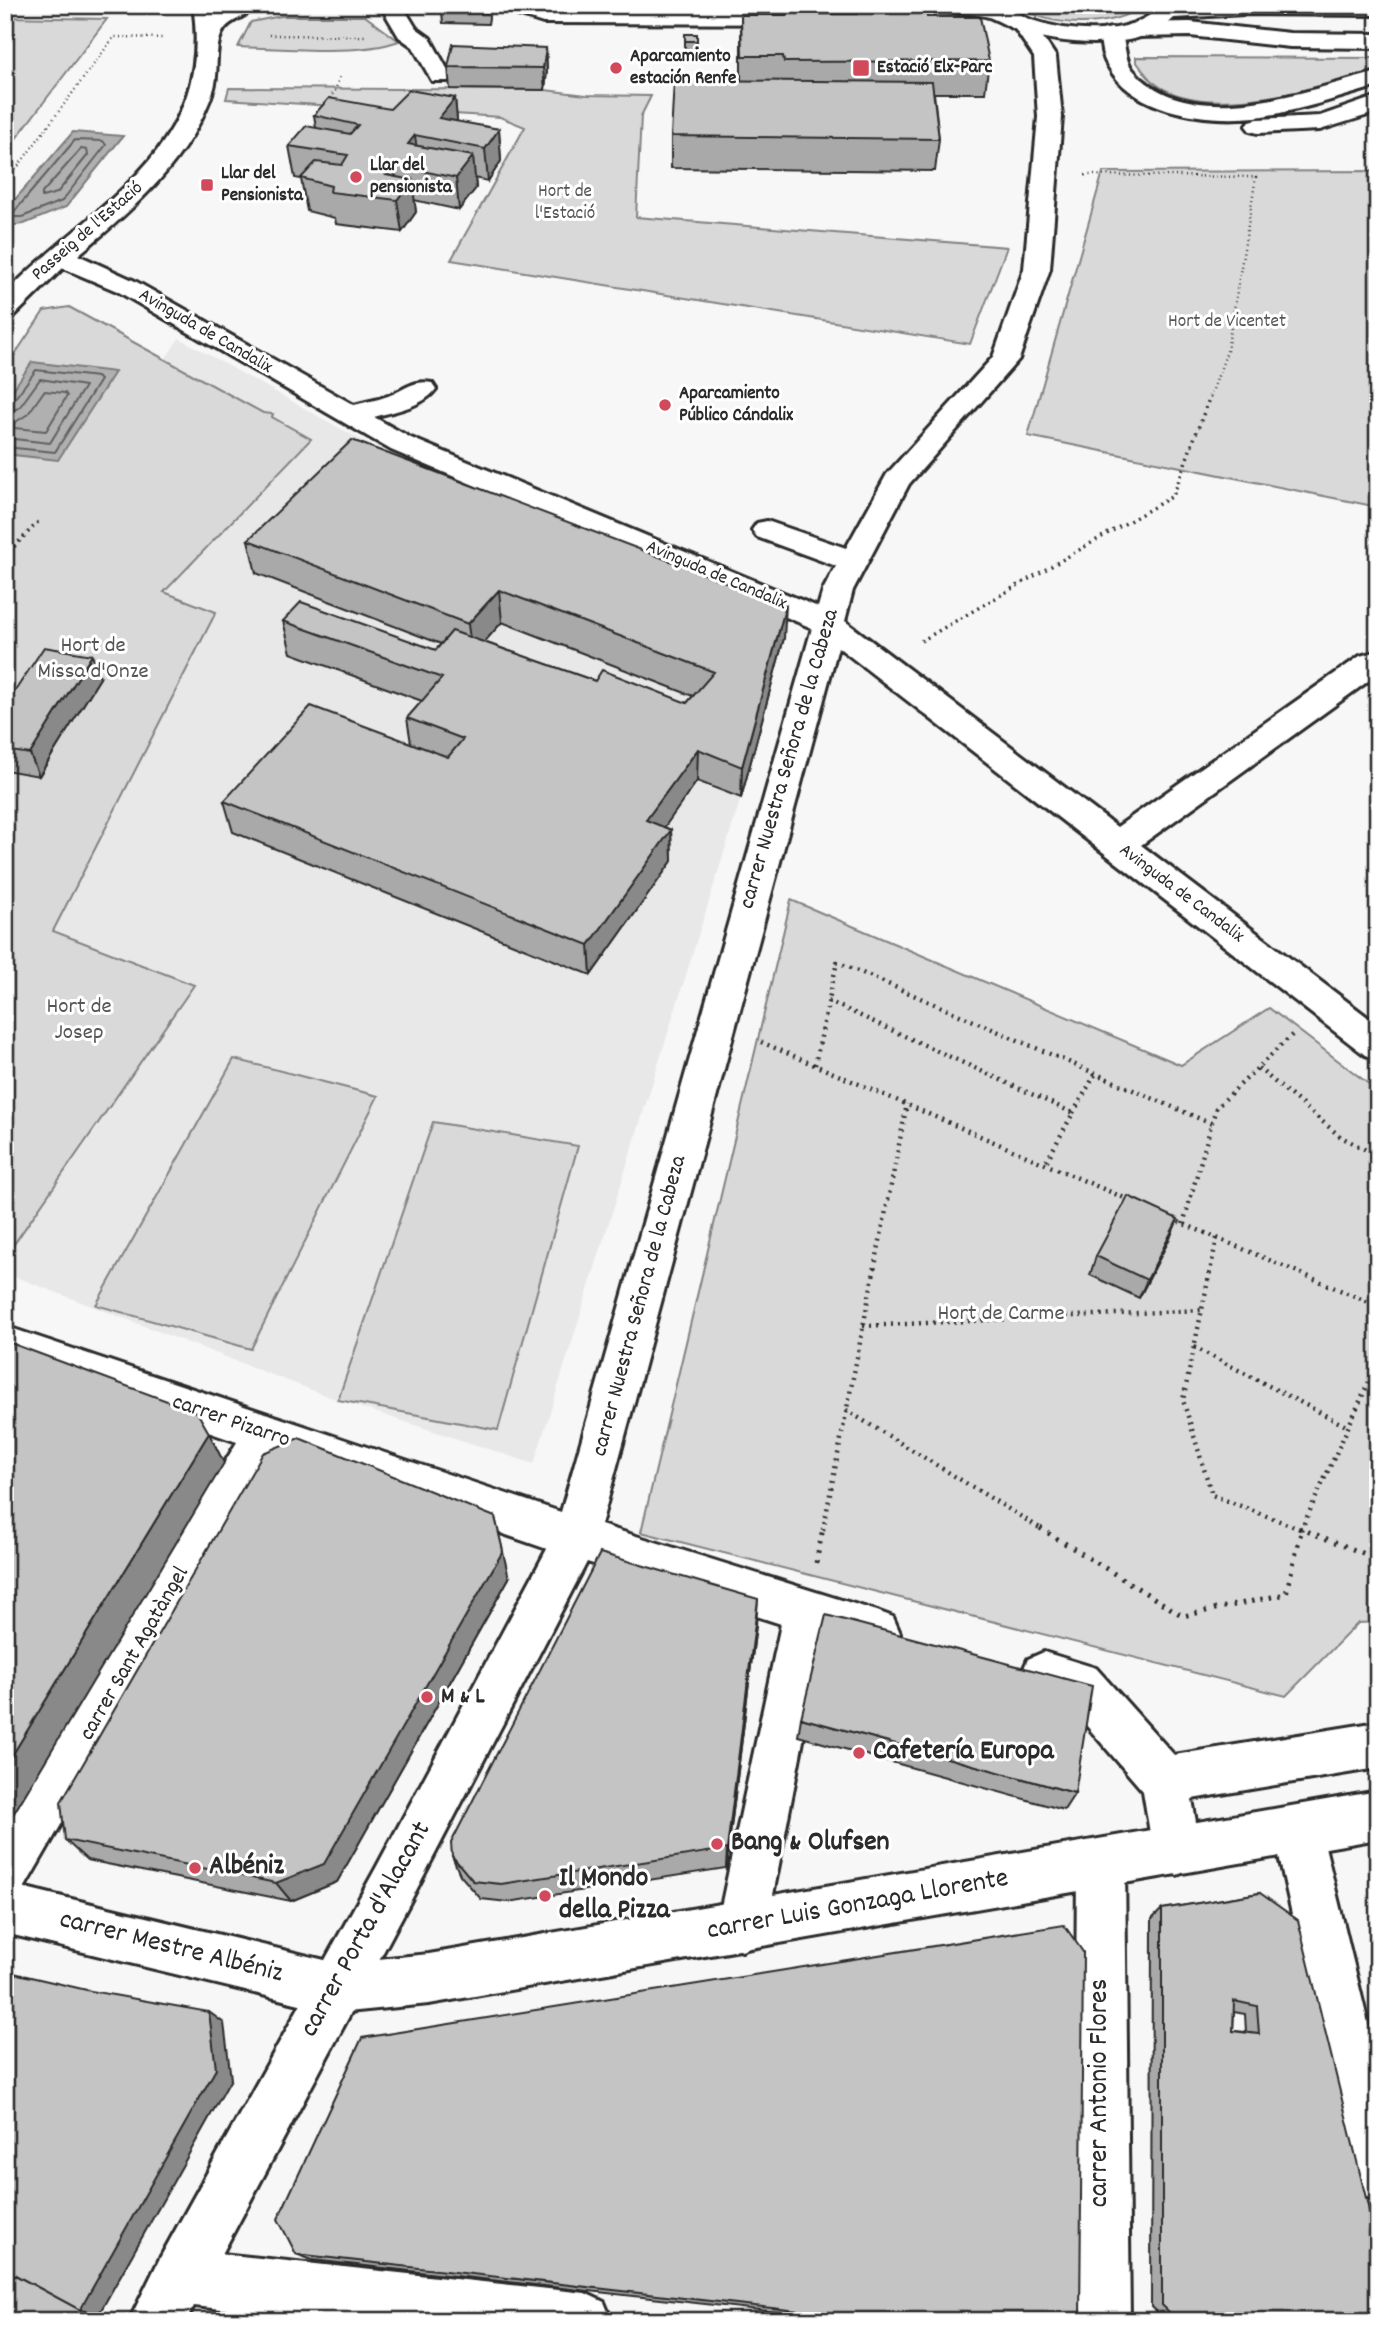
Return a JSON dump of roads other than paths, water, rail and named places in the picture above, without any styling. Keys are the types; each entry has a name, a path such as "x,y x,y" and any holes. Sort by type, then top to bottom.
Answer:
{"main road":[{"name":"Passeig de l'Estació","path":"5,310 22,290 108,218 147,180 178,139 203,87 209,36 204,5"},
{"path":"209,36 221,18 246,5"},
{"path":"391,5 407,32 422,43 435,67"},
{"path":"510,5 543,16 708,27 840,16 860,5"},
{"path":"930,5 989,8 1024,26 1067,35 1111,35 1136,30 1157,22 1173,9 1378,8"},
{"name":"carrer Nuestra Señora de la Cabeza","path":"576,1538 838,590 851,561 897,480 1006,359 1037,269 1050,117 1045,57 1024,26"},
{"path":"1136,30 1191,29 1290,40 1378,41"},
{"path":"1111,35 1114,55 1122,71 1134,84 1171,102 1192,107 1227,111 1261,110 1378,79"},
{"path":"1192,107 1222,120 1260,126 1302,127 1335,122 1378,103"},
{"name":"Avinguda de Candalix","path":"61,257 126,286 401,444 827,623 1378,1045"},
{"path":"350,415 400,401 422,389"},
{"path":"767,530 851,561"},
{"path":"1117,845 1371,663 1378,661"},
{"name":"carrer Pizarro","path":"5,1344 576,1538 806,1612 921,1644"},
{"name":"carrer Sant Agatàngel","path":"5,1875 265,1433"},
{"name":"carrer Porta d'Alacant","path":"167,2299 337,1988 576,1538"},
{"path":"742,1926 806,1612"},
{"path":"1001,1664 1080,1684 1165,1780 1177,1851"},
{"path":"1165,1780 1375,1753"},
{"name":"carrer Luis Gonzaga Llorente","path":"337,1988 429,1979 1378,1815"},
{"path":"1297,1830 1378,2175"},
{"name":"carrer Antonio Flores","path":"1101,1865 1101,2321"},
{"name":"carrer Mestre Albéniz","path":"5,1908 337,1988"},
{"path":"167,2299 585,2321"}],"water":[{"path":"73,132 123,136 66,207 24,224 5,226 5,211"},
{"path":"32,362 115,372 58,460 5,454 5,401"}],"place":[{"name":"Aparcamiento estación Renfe","path":"616,68"},
{"name":"Estació Elx-Parc","path":"861,68"},
{"name":"Llar del pensionista","path":"356,177"},
{"name":"Llar del Pensionista","path":"207,185"},
{"name":"Aparcamiento Público Cándalix","path":"665,405"},
{"name":"M & L","path":"427,1697"},
{"name":"Cafetería Europa","path":"859,1753"},
{"name":"Bang & Olufsen","path":"717,1844"},
{"name":"Albéniz","path":"195,1868"},
{"name":"Il Mondo della Pizza","path":"545,1896"}],"park label":[{"name":"Hort de l'Estació","path":"565,203"},
{"name":"Hort de Vicentet","path":"1227,322"},
{"name":"Hort de Missa d'Onze","path":"93,659"},
{"name":"Hort de Josep","path":"79,1020"},
{"name":"Hort de Carme","path":"1001,1314"}]}
